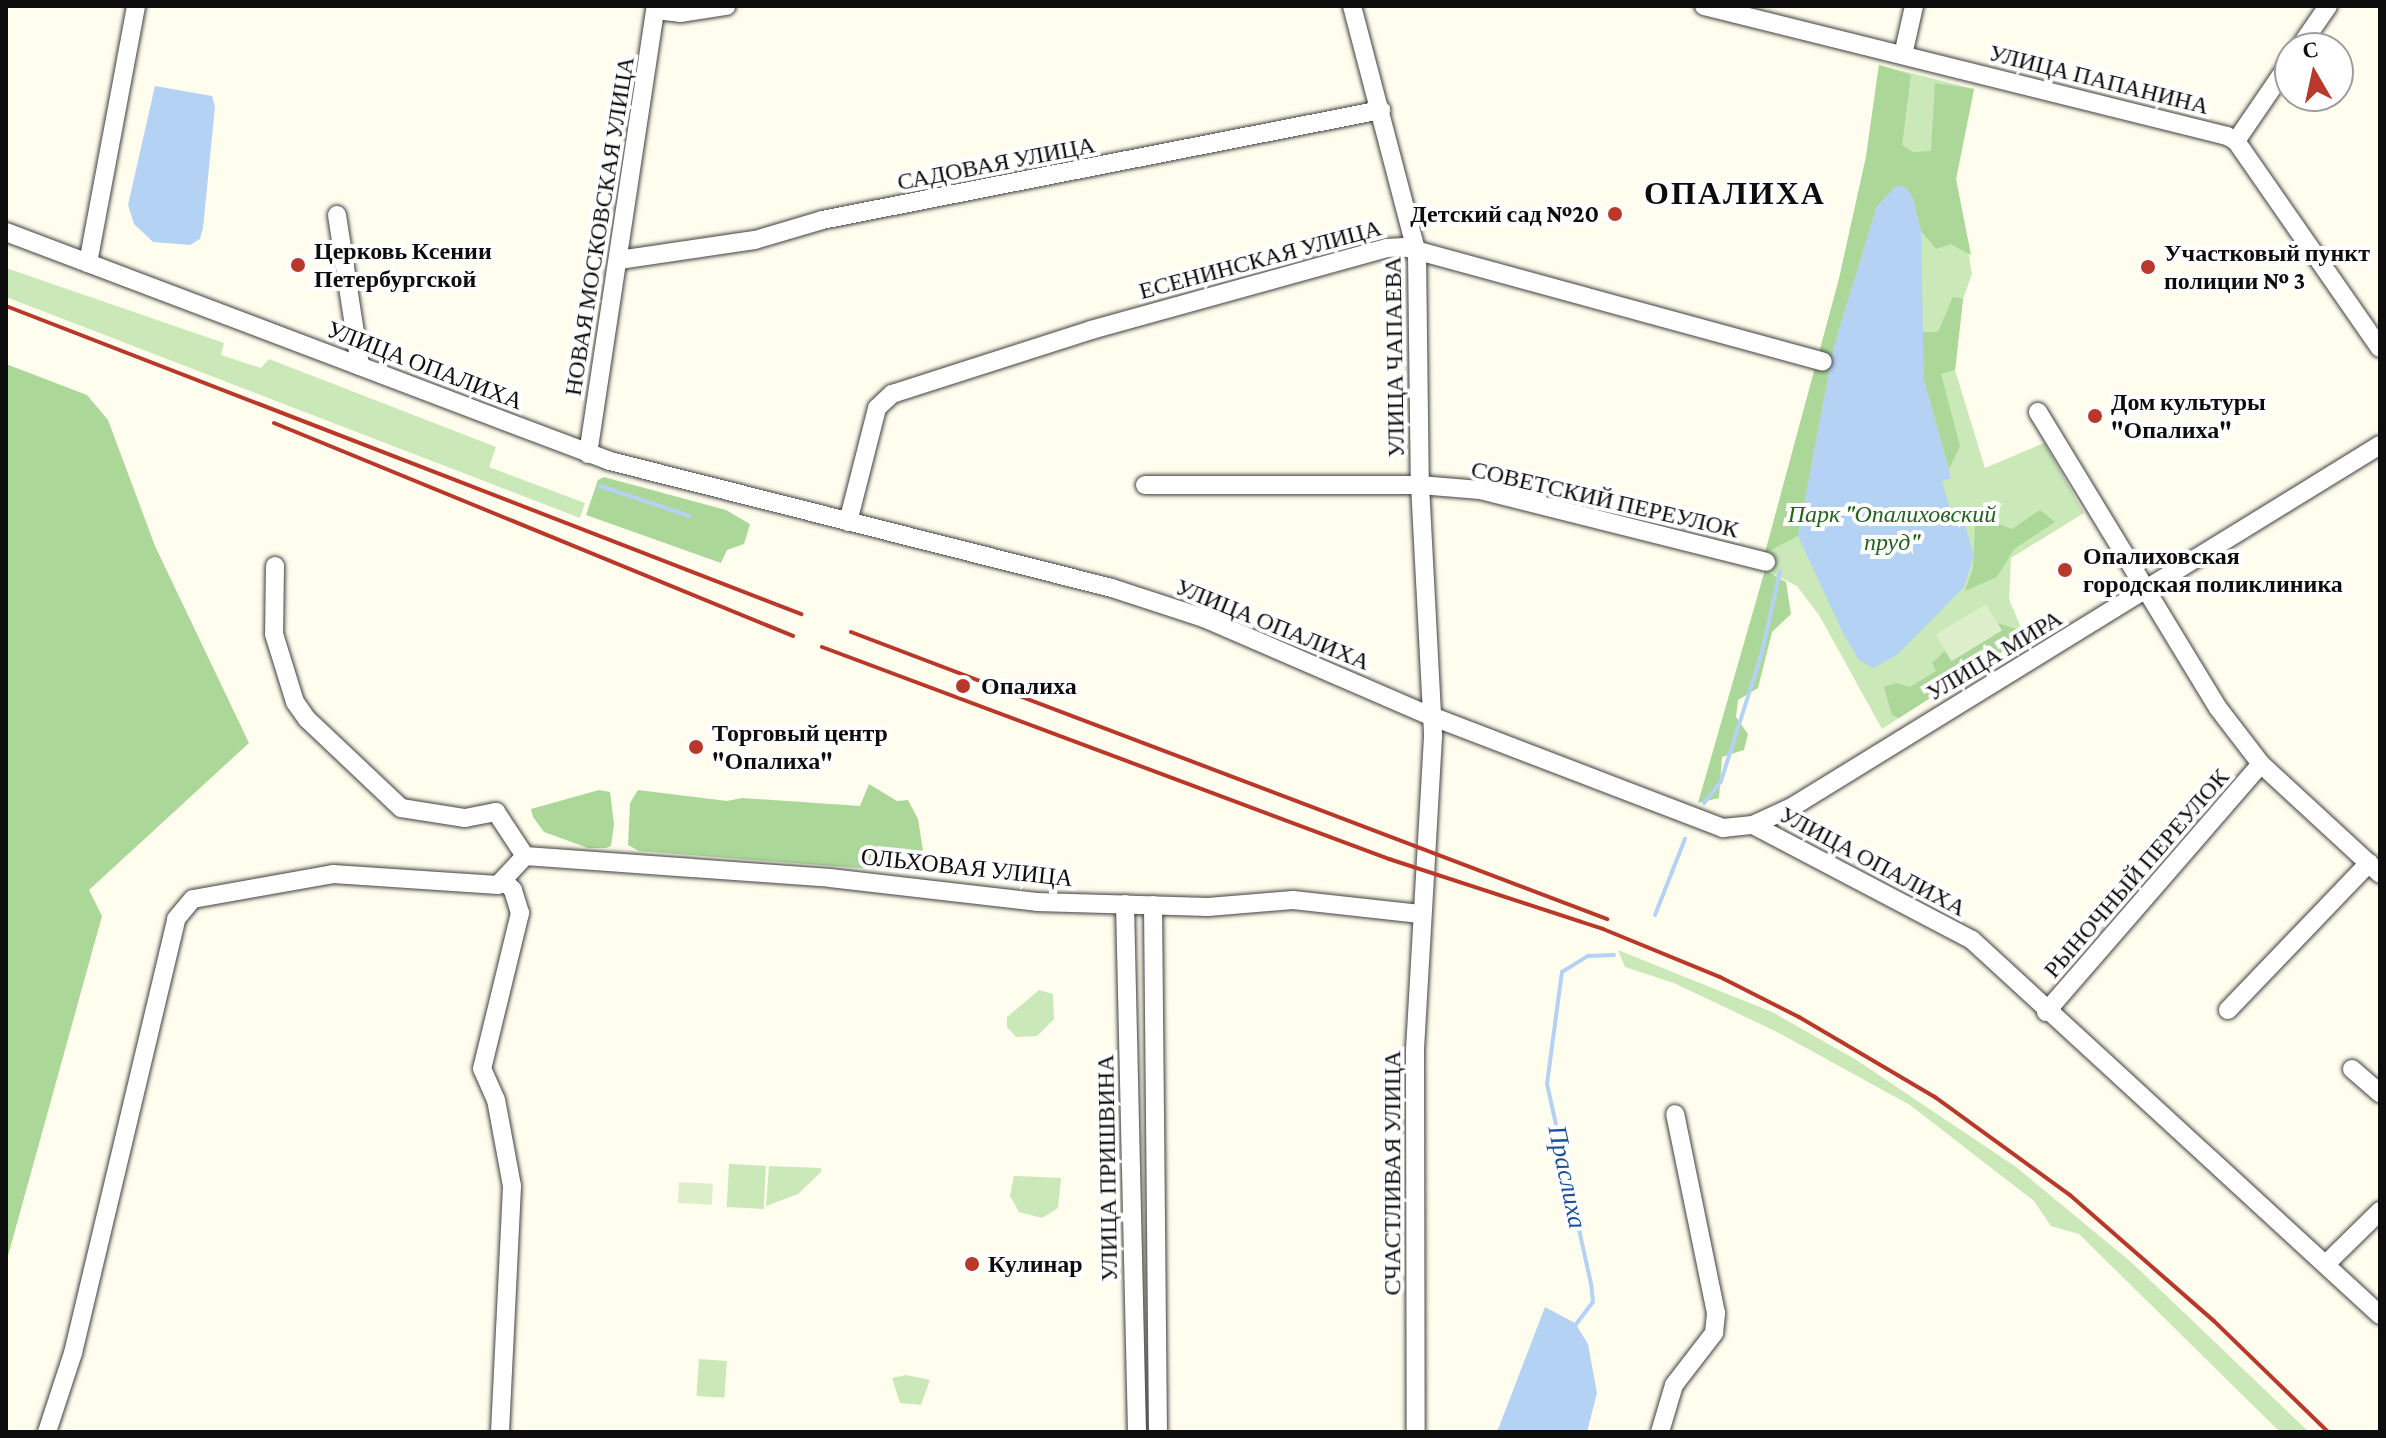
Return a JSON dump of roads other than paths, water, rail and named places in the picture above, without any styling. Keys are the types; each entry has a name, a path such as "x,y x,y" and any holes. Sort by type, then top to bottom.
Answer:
{"street":[{"path":"88,263 136,6"},
{"path":"656,8 680,13 726,6"},
{"name":"УЛИЦА ЧАПАЕВА","path":"1352,6 1417,253 1420,485 1431,716 1420,914"},
{"path":"1903,55 1914,6"},
{"path":"2310,32 2328,6"},
{"name":"УЛИЦА ПАПАНИНА","path":"1715,7 2236,141"},
{"name":"НОВАЯ МОСКОВСКАЯ УЛИЦА","path":"588,454 656,8"},
{"path":"2274,85 2236,141 2380,348"},
{"name":"САДОВАЯ УЛИЦА","path":"619,260 755,240 822,220 1381,110"},
{"path":"337,215 360,366"},
{"name":"УЛИЦА ОПАЛИХА","path":"6,232 588,454 1112,588 1204,618 1431,716 1708,825 1753,825 1972,940 2046,1012 2380,1315"},
{"name":"ЕСЕНИНСКАЯ УЛИЦА","path":"848,522 877,408 892,394 1091,330 1387,248 1404,247 1823,362"},
{"path":"2038,412 2218,708 2261,764 2374,868 2228,1010"},
{"name":"УЛИЦА МИРА","path":"1753,825 1792,807 2380,445"},
{"name":"СОВЕТСКИЙ ПЕРЕУЛОК","path":"1145,485 1420,485 1480,490 1766,562"},
{"path":"47,1432 73,1353 182,908 193,899 333,874 486,886 505,882 520,860 496,812 465,818 401,808 378,792 337,744 307,719 295,702 274,634 275,566"},
{"name":"РЫНОЧНЫЙ ПЕРЕУЛОК","path":"2046,1012 2261,764"},
{"name":"ОЛЬХОВАЯ УЛИЦА","path":"520,860 830,878 1037,902 1153,905 1293,900 1420,914"},
{"path":"500,1432 512,1186 496,1100 482,1069 520,913 513,890 505,882"},
{"name":"УЛИЦА ПРИШВИНА","path":"1125,904 1137,1432"},
{"path":"1153,905 1158,1432"},
{"name":"СЧАСТЛИВАЯ УЛИЦА","path":"1416,1432 1415,1050 1420,914"},
{"path":"2352,1069 2380,1093"},
{"path":"1660,1432 1674,1385 1714,1333 1716,1313 1675,1114"},
{"path":"2326,1264 2380,1211"}],"water":[{"path":"155,86 212,96 215,107 203,228 200,239 190,245 153,242 134,224 128,205"},
{"path":"1897,185 1906,188 1913,198 1921,231 1924,380 1951,478 1942,481 1954,523 1964,521 1974,556 1964,587 1897,655 1873,668 1859,660 1844,635 1798,536 1834,346 1877,206"},
{"path":"1545,1307 1575,1323 1588,1344 1597,1393 1587,1432 1497,1432"}],"waterway":[{"path":"600,486 689,516"},
{"name":"Праслиха","path":"1704,803 1721,781 1761,656 1780,571"},
{"name":"Праслиха","path":"1655,915 1685,839"},
{"name":"Праслиха","path":"1574,1327 1593,1302 1547,1084 1562,972 1588,956 1614,955"}],"railway":[{"path":"6,306 801,614"},
{"path":"274,423 793,636"},
{"path":"851,632 1607,919"},
{"path":"822,647 1389,859 1603,929 1720,977 1799,1017 1935,1097 2070,1195 2214,1321 2328,1432"}],"place":[{"name":"Детский сад №20","path":"1615,214"},
{"name":"Церковь Ксении Петербургской","path":"298,265"},
{"name":"Участковый пункт полиции № 3","path":"2148,267"},
{"name":"Дом культуры \"Опалиха\"","path":"2095,416"},
{"name":"Опалиховская городская поликлиника","path":"2065,570"},
{"name":"Опалиха","path":"963,686"},
{"name":"Торговый центр \"Опалиха\"","path":"696,747"},
{"name":"Кулинар","path":"972,1264"}],"district":[{"name":"ОПАЛИХА","path":"1735,193"}],"park label":[{"name":"Парк \"Опалиховский пруд\"","path":"1892,528"}]}
